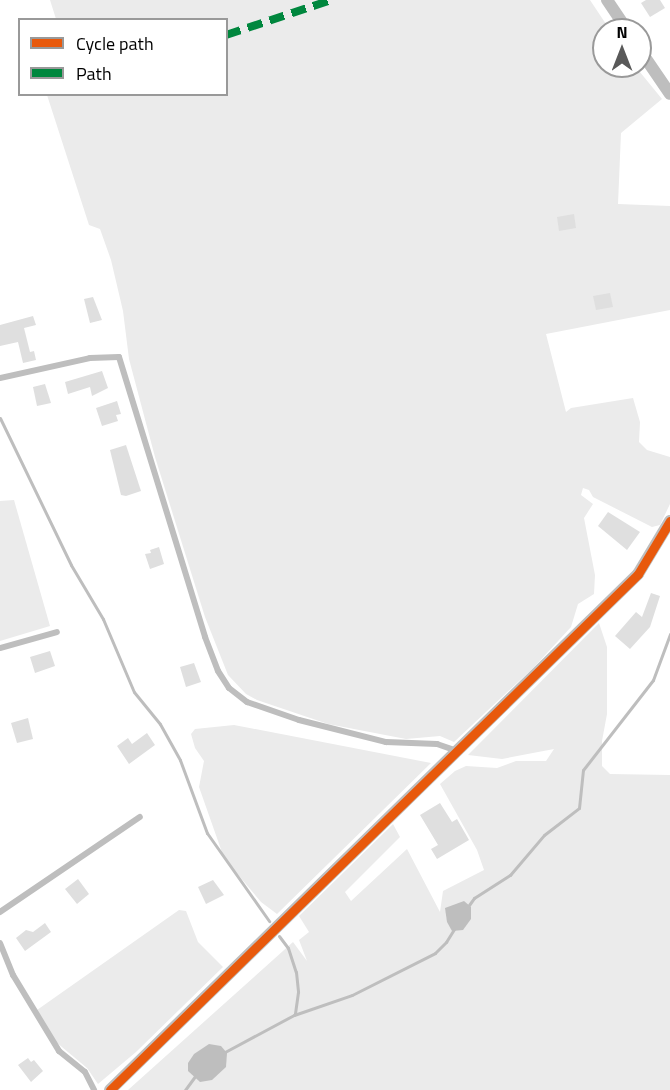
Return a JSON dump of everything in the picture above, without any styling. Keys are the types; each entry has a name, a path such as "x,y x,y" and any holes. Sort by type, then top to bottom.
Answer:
{"street":[{"path":"607,0 619,18"},
{"path":"652,67 670,93"},
{"path":"110,1090 638,574 670,521"}],"lane":[{"path":"0,378 90,358 118,357 205,637 218,671 229,688 247,702 299,720 386,742 437,744 457,751"},
{"path":"0,648 57,632"},
{"path":"0,912 140,817"},
{"path":"0,943 14,975 59,1051 86,1072 94,1090"}],"shaded area":[{"path":"50,0 590,0 602,18 592,18 592,78 645,78 662,99 621,133 618,204 670,206 670,310 546,334 566,412 571,408 633,398 640,422 639,442 647,450 670,457 670,504 660,525 652,527 593,497 589,490 583,488 581,495 593,504 584,518 595,575 594,594 578,604 571,627 534,667 454,742 440,736 406,739 328,724 257,700 246,694 228,675 205,617 155,457 129,359 123,311 111,260 100,229 89,225 47,96 228,96 228,18 56,18"},
{"path":"14,500 50,626 0,641 0,501"},
{"path":"599,623 607,647 607,714 602,741 602,766 610,774 670,775 670,1090 128,1090 293,942 307,961 299,940 309,932 299,916 393,824 400,837 345,892 351,901 407,849 440,912 443,891 484,870 477,850 440,784 455,771 466,766 497,768 516,761 546,761 554,749 502,759 468,755"},
{"path":"234,725 431,763 277,914 261,902 224,858 199,787 204,761 195,748 191,734 195,729"},
{"path":"464,901 471,907 471,919 463,930 452,931 447,922 445,908"},
{"path":"179,910 186,911 198,942 223,967 136,1052 98,1084 87,1068 56,1042 37,1010"},
{"path":"209,1044 221,1046 227,1053 226,1067 212,1080 200,1082 188,1071 188,1063 194,1054"}],"building":[{"path":"646,0 660,0 665,8 650,17 641,3"},
{"path":"574,214 576,228 559,231 557,217"},
{"path":"610,293 613,307 596,310 593,296"},
{"path":"93,297 102,320 90,323 84,299"},
{"path":"33,316 36,325 24,328 30,352 34,351 36,360 23,363 18,342 0,346 0,325"},
{"path":"102,371 108,388 92,396 90,387 68,394 65,382"},
{"path":"45,384 51,403 37,406 33,387"},
{"path":"117,401 121,414 116,415 118,421 102,426 96,408"},
{"path":"126,445 141,491 126,496 121,495 110,450"},
{"path":"608,512 640,532 627,550 598,526"},
{"path":"159,547 164,564 150,569 145,554"},
{"path":"651,593 660,596 650,627 630,649 615,636 636,612 642,617"},
{"path":"50,651 55,666 35,673 30,657"},
{"path":"194,663 201,682 186,687 180,667"},
{"path":"28,718 33,739 17,743 11,723"},
{"path":"147,733 155,745 129,764 117,746 128,738 132,744"},
{"path":"440,803 452,822 457,819 469,840 437,859 431,849 438,845 420,815"},
{"path":"78,879 89,894 77,904 65,889"},
{"path":"213,880 224,895 206,904 198,887"},
{"path":"45,923 51,932 25,951 16,938 26,930 33,932"},
{"path":"28,1058 31,1062 34,1060 43,1071 31,1082 18,1065"}],"waterway":[{"path":"0,418 71,565 103,619 134,692 160,724 180,760 207,833 269,921"},
{"path":"469,905 474,898 510,875 544,835 579,808 583,770 653,680 670,634"},
{"path":"223,1053 294,1015 352,995 435,953 454,929"},
{"path":"279,936 288,948 296,972 298,992 295,1014"},
{"path":"185,1090 195,1076"}],"marked path":[{"path":"228,34 331,0"}],"cycle path":[{"path":"110,1090 638,574 670,521"}]}
